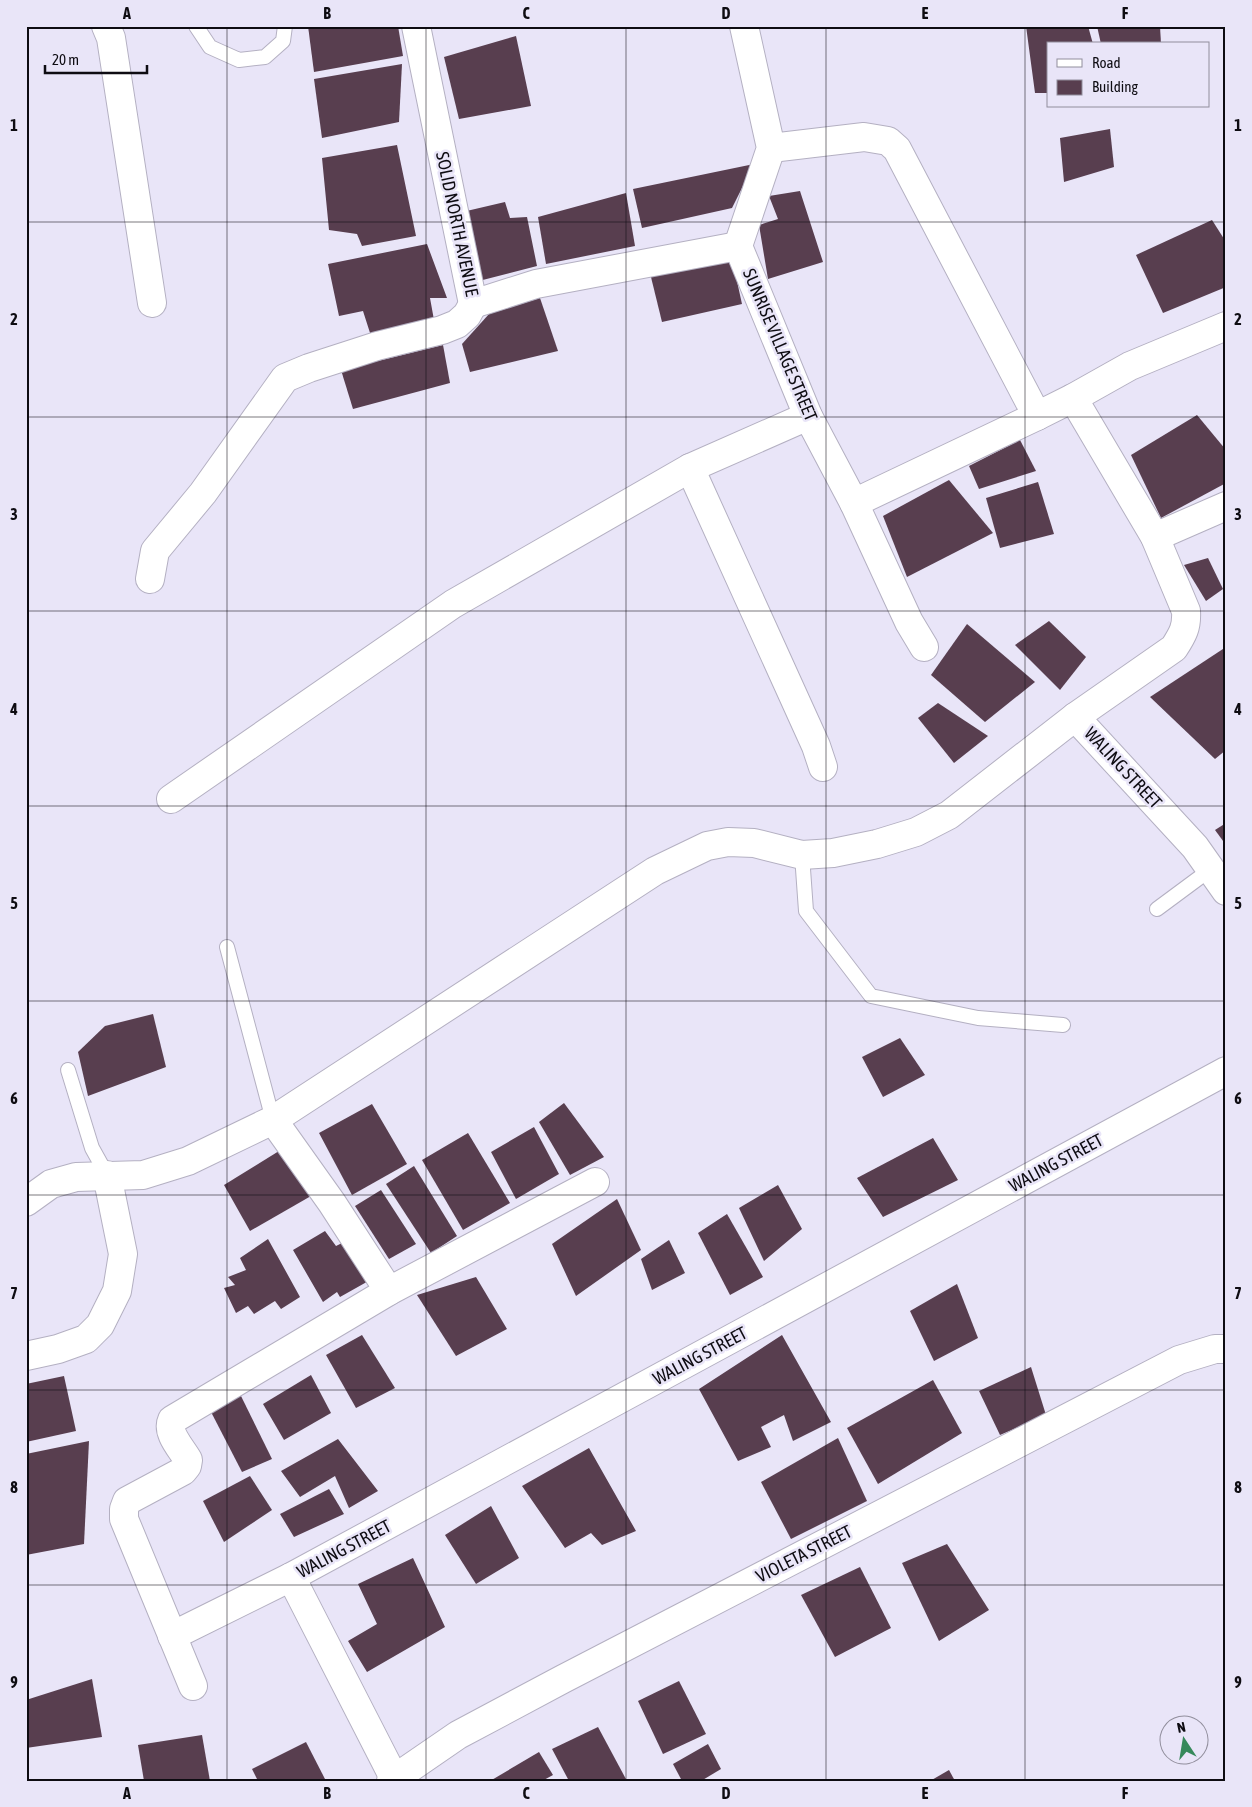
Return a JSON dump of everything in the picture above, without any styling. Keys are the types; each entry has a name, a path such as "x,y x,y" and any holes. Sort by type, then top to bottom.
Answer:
{"street":[{"path":"106,26 112,47 152,303"},
{"name":"SOLID NORTH AVENUE","path":"416,26 473,304 536,284 738,246"},
{"path":"744,26 771,148 864,137 888,141 897,149 1037,416"},
{"name":"SUNRISE VILLAGE STREET","path":"771,148 738,246 808,416 854,503 909,622 924,647"},
{"path":"150,579 154,551 203,493 284,378 377,346 442,330 456,324 467,315 473,304"},
{"path":"854,503 1037,416 1130,366 1226,326"},
{"path":"26,1202 51,1184 76,1176 143,1175 188,1161 273,1120 655,871 707,846 728,842 754,843 802,855 833,853 877,844 916,832 949,816 1074,717 1174,648 1187,624 1186,611 1155,537 1073,398"},
{"path":"171,799 453,604 690,468 808,416"},
{"path":"690,468 816,746 823,768"},
{"path":"1155,537 1226,506"},
{"name":"WALING STREET","path":"1074,717 1195,847 1218,880"},
{"name":"WALING STREET","path":"172,1636 291,1577 1226,1071"},
{"path":"273,1120 332,1204 389,1291"},
{"path":"26,1356 58,1349 86,1339 100,1325 117,1291 123,1254 107,1175"},
{"path":"193,1686 124,1519 127,1501 183,1471 187,1466 188,1460 171,1432 172,1420 389,1291 595,1182"},
{"name":"VIOLETA STREET","path":"392,1780 458,1735 1179,1360 1215,1349 1226,1349"},
{"path":"291,1577 392,1780"}],"lane":[{"path":"196,26 210,47 239,60 265,57 283,41 285,26"},
{"path":"802,855 806,910 871,996 978,1018 1064,1025"},
{"path":"1157,909 1218,880"},
{"path":"227,947 273,1120"},
{"path":"68,1070 92,1148 107,1175"}],"building":[{"path":"308,26 398,26 403,56 314,72"},
{"path":"1026,26 1088,26 1092,42 1047,42 1047,93 1035,93"},
{"path":"1097,26 1160,26 1161,42 1101,42"},
{"path":"516,36 531,106 459,119 444,57"},
{"path":"402,64 399,122 322,138 314,79"},
{"path":"1110,129 1114,167 1064,182 1060,138"},
{"path":"397,145 416,236 362,246 357,234 329,230 322,158"},
{"path":"754,164 732,208 642,228 633,189"},
{"path":"800,191 823,262 768,279 759,225 778,219 769,196"},
{"path":"626,193 635,246 546,264 538,217"},
{"path":"505,202 510,218 527,217 537,266 471,283 458,213"},
{"path":"1212,220 1226,242 1226,287 1163,313 1136,255"},
{"path":"427,244 447,298 430,298 434,320 371,336 363,311 339,316 328,264"},
{"path":"731,254 742,304 662,322 650,273"},
{"path":"540,298 558,351 470,372 462,344 489,314"},
{"path":"443,345 450,383 353,409 341,370"},
{"path":"1197,415 1226,450 1226,483 1161,518 1131,455"},
{"path":"1020,440 1036,471 979,489 969,466"},
{"path":"949,480 993,533 907,577 883,516"},
{"path":"1038,482 1054,534 1000,548 986,498"},
{"path":"1208,558 1223,589 1206,601 1184,565"},
{"path":"1049,621 1086,657 1060,690 1015,645"},
{"path":"967,624 1035,682 985,722 931,675"},
{"path":"1226,647 1226,750 1215,759 1150,697"},
{"path":"938,703 988,736 954,763 918,718"},
{"path":"1226,823 1226,845 1215,830"},
{"path":"153,1014 166,1067 88,1096 78,1052 105,1026"},
{"path":"900,1038 925,1075 883,1097 862,1057"},
{"path":"564,1103 604,1157 570,1175 539,1122"},
{"path":"372,1104 407,1164 352,1195 319,1133"},
{"path":"534,1127 559,1174 516,1199 491,1152"},
{"path":"468,1133 510,1203 463,1230 422,1160"},
{"path":"933,1138 958,1180 883,1217 857,1178"},
{"path":"279,1151 311,1196 250,1231 224,1185"},
{"path":"414,1166 457,1236 431,1253 386,1184"},
{"path":"778,1185 802,1229 764,1261 739,1208"},
{"path":"381,1190 416,1244 389,1259 355,1206"},
{"path":"617,1199 641,1250 576,1296 552,1244"},
{"path":"727,1214 763,1277 730,1295 698,1233"},
{"path":"325,1231 336,1246 350,1239 372,1279 340,1297 337,1292 323,1302 293,1250"},
{"path":"268,1239 300,1297 281,1309 275,1301 254,1314 248,1306 236,1313 224,1288 235,1285 228,1277 246,1270 240,1258"},
{"path":"669,1240 685,1273 652,1290 641,1259"},
{"path":"476,1277 507,1329 456,1356 417,1295"},
{"path":"957,1284 978,1338 934,1361 910,1311"},
{"path":"362,1335 395,1388 356,1408 326,1355"},
{"path":"782,1335 831,1422 793,1441 784,1415 761,1427 771,1447 738,1461 699,1389"},
{"path":"1031,1367 1046,1415 1000,1435 979,1391"},
{"path":"311,1375 331,1413 284,1440 263,1404"},
{"path":"64,1376 76,1431 26,1442 26,1384"},
{"path":"933,1380 962,1433 878,1484 847,1428"},
{"path":"240,1394 272,1459 242,1472 210,1410"},
{"path":"838,1438 867,1501 791,1539 761,1482"},
{"path":"338,1439 378,1491 349,1508 335,1476 300,1497 281,1471"},
{"path":"89,1441 84,1544 26,1555 26,1454"},
{"path":"589,1448 636,1531 602,1545 591,1533 565,1548 522,1486"},
{"path":"250,1476 272,1510 224,1542 203,1501"},
{"path":"329,1489 344,1514 294,1537 280,1514"},
{"path":"491,1506 519,1558 476,1584 445,1535"},
{"path":"947,1544 989,1610 939,1641 902,1563"},
{"path":"413,1558 445,1627 367,1672 348,1641 377,1624 358,1584"},
{"path":"860,1567 891,1628 835,1657 801,1595"},
{"path":"92,1679 102,1737 26,1748 26,1700"},
{"path":"679,1681 706,1734 663,1754 638,1701"},
{"path":"598,1727 627,1781 569,1781 552,1749"},
{"path":"202,1735 210,1781 144,1781 138,1745"},
{"path":"306,1742 326,1781 258,1781 252,1769"},
{"path":"708,1744 721,1769 701,1781 682,1781 673,1764"},
{"path":"539,1752 553,1775 542,1781 490,1781"},
{"path":"949,1770 955,1781 930,1781"}]}
